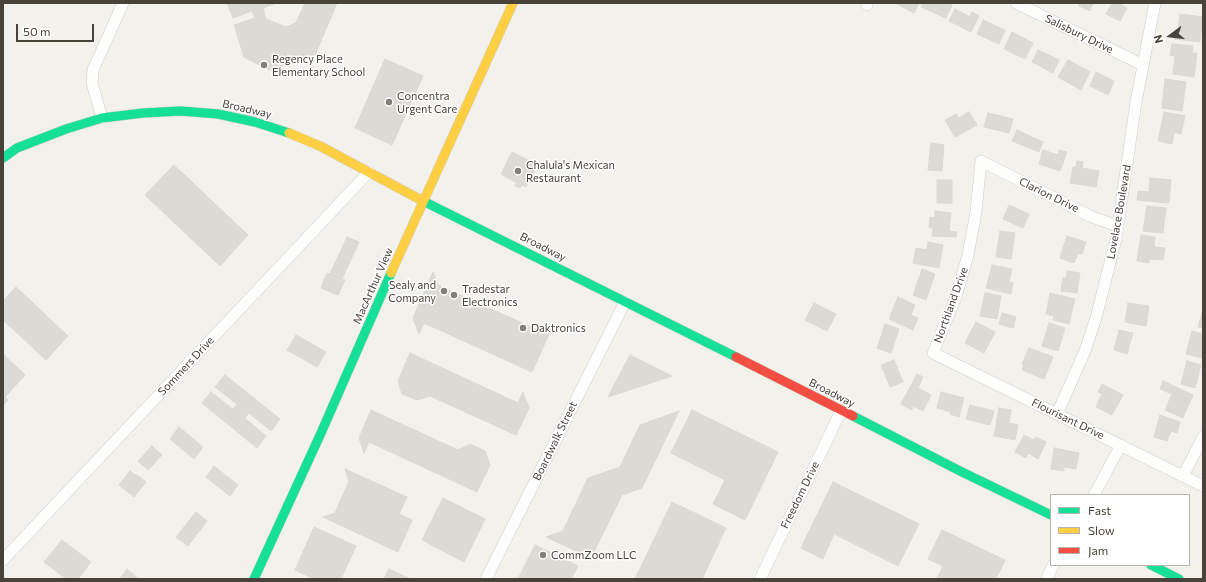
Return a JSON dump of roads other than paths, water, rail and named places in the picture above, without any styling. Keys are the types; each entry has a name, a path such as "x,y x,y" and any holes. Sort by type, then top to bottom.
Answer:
{"main road":[{"name":"MacArthur View","path":"254,579 513,3"},
{"name":"Broadway","path":"3,158 17,148 41,138 102,118 143,113 181,111 218,114 255,122 291,134 320,146 423,201 962,472 1050,515"},
{"path":"1153,566 1179,579"}],"street":[{"path":"102,118 92,82 93,70 123,3"},
{"name":"Salisbury Drive","path":"1016,3 1143,65"},
{"name":"Lovelace Boulevard","path":"1057,414 1085,351 1096,318 1116,239 1143,65 1155,3"},
{"name":"Clarion Drive","path":"980,162 1092,216 1118,226"},
{"name":"Northland Drive","path":"933,353 956,297 968,255 976,212 980,162"},
{"name":"Sommers Drive","path":"3,560 369,172"},
{"name":"Boardwalk Street","path":"486,579 625,302"},
{"name":"Flourisant Drive","path":"933,353 1203,486"},
{"name":"Freedom Drive","path":"760,579 841,411"},
{"path":"1183,476 1203,437"},
{"path":"1095,494 1121,445"},
{"path":"1047,579 1054,566"}],"place":[{"name":"Regency Place Elementary School","path":"264,65"},
{"name":"Concentra Urgent Care","path":"389,102"},
{"name":"Chalula's Mexican Restaurant","path":"518,171"},
{"name":"Sealy and Company","path":"444,291"},
{"name":"Tradestar Electronics","path":"454,295"},
{"name":"Daktronics","path":"523,328"},
{"name":"CommZoom LLC","path":"543,555"}]}
